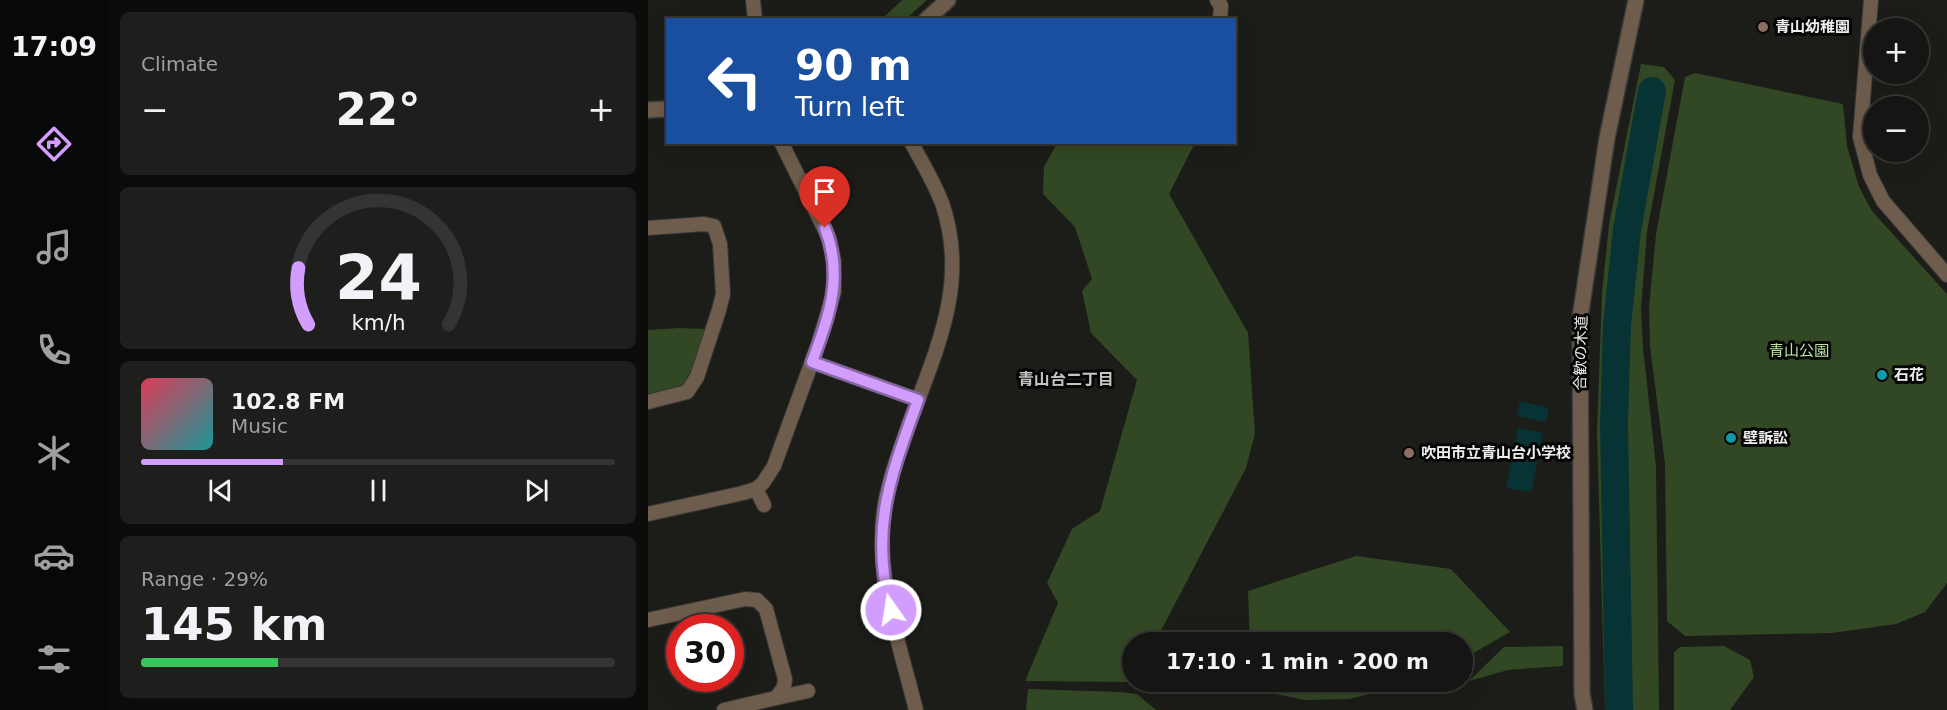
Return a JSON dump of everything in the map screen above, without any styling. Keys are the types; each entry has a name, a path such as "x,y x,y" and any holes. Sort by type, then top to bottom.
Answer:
{"street":[{"path":"753,0 755,18"},
{"path":"928,18 948,0"},
{"path":"1217,0 1221,6 1220,18"},
{"name":"合歓の木道","path":"1585,710 1582,682 1580,318 1607,138 1636,0"},
{"path":"1871,0 1860,137 1870,175 1883,201 1947,275"},
{"path":"648,110 666,109"},
{"path":"648,514 743,493 756,489 767,479 774,466 812,362 834,292 834,261 825,228 782,144"},
{"path":"912,144 942,205 950,233 953,265 948,310 890,479 882,531 887,594 916,710"},
{"path":"648,228 704,224 714,226 720,244 723,287 716,319 697,378 691,388 682,394 648,402"},
{"path":"812,362 918,400"},
{"path":"756,489 764,505"},
{"path":"648,620 745,599 757,600 768,614 785,679 784,687 776,698"},
{"path":"724,710 808,691"}],"green space":[{"path":"902,0 927,0 907,18 883,18"},
{"path":"1641,64 1664,67 1675,80 1647,232 1641,309 1656,466 1659,710 1605,710 1597,432 1602,293 1609,224"},
{"name":"青山公園","path":"1695,73 1843,104 1847,146 1859,187 1872,211 1947,294 1947,583 1925,612 1896,624 1832,633 1685,636 1667,621 1665,464 1650,346 1649,308 1656,234 1685,77"},
{"path":"1056,144 1194,144 1169,194 1248,333 1255,434 1246,468 1160,632 1122,632 1122,682 1025,681 1058,603 1047,583 1072,529 1100,511 1137,380 1091,333 1082,291 1092,279 1075,227 1043,194 1044,167"},
{"path":"705,329 691,371 682,385 648,394 648,330"},
{"path":"1356,556 1451,569 1510,632 1473,653 1473,632 1250,632 1248,591"},
{"path":"1563,646 1563,666 1508,670 1473,680 1473,677 1504,647"},
{"path":"1724,646 1750,660 1754,677 1730,710 1674,710 1674,652 1680,647"},
{"path":"1028,689 1137,694 1156,710 1026,710"},
{"path":"1274,692 1377,692 1349,699 1305,700"}],"water":[{"path":"1520,401 1549,408 1546,422 1517,416"},
{"path":"1518,428 1543,433 1531,492 1506,488"}],"waterway":[{"path":"1619,710 1614,424 1617,325 1627,230 1652,91"}],"place":[{"name":"青山幼稚園","path":"1763,27"},
{"name":"石花","path":"1882,375"},
{"name":"壁訴訟","path":"1731,438"},
{"name":"吹田市立青山台小学校","path":"1409,453"}],"district":[{"name":"青山台二丁目","path":"1066,379"}],"route":[{"path":"825,228 834,261 834,292 812,362 918,400 892,472 884,509 883,562 891,610"}]}
